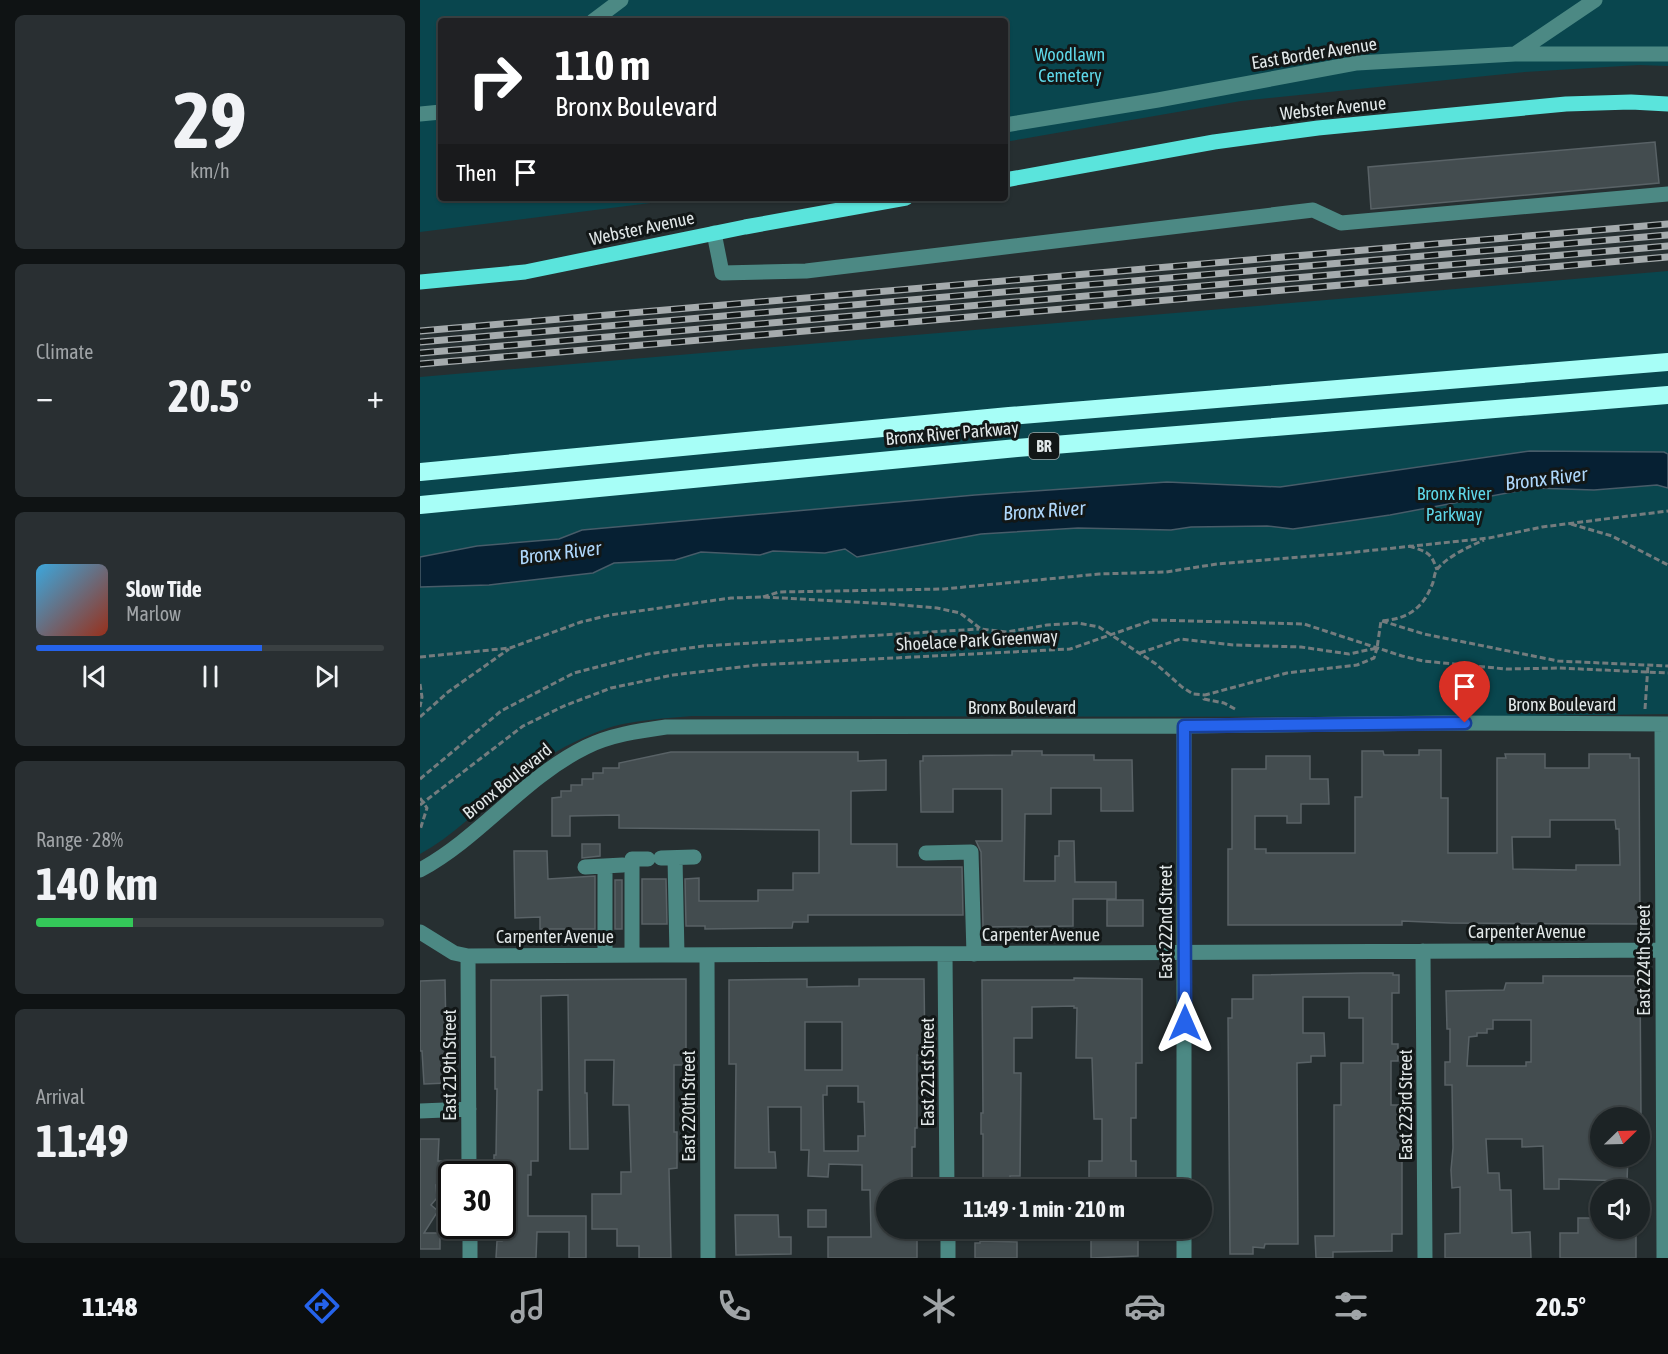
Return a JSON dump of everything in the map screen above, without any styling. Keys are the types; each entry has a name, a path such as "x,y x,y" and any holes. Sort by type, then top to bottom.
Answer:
{"highway":[{"name":"Bronx River Parkway","path":"420,472 998,417 1668,362"},
{"name":"Bronx River Parkway","path":"420,505 1040,446 1668,395"}],"main road":[{"name":"Webster Avenue","path":"1008,179 1214,142 1318,128 1566,104 1631,102 1668,104"},
{"name":"Webster Avenue","path":"420,282 525,272 714,233 890,201"}],"street":[{"path":"598,18 621,0"},
{"path":"1515,54 1595,0"},
{"name":"East Border Avenue","path":"1008,125 1158,100 1357,63 1515,54 1668,54"},
{"path":"420,114 438,112"},
{"path":"714,233 722,273 806,272 1313,210 1341,223 1668,194"},
{"name":"Bronx Boulevard","path":"420,870 463,841 558,763 586,747 632,732 684,726 1665,724"},
{"name":"East 224th Street","path":"1664,1258 1665,724"},
{"name":"East 222nd Street","path":"1184,726 1184,1179"},
{"path":"926,853 971,852 974,954"},
{"path":"632,955 632,859 694,857"},
{"path":"661,858 677,955"},
{"path":"585,867 623,865"},
{"path":"605,866 605,955"},
{"name":"Carpenter Avenue","path":"420,932 454,953 468,956 1665,950"},
{"name":"East 223rd Street","path":"1423,951 1425,1258"},
{"name":"East 221st Street","path":"945,954 947,1179"},
{"name":"East 220th Street","path":"707,955 708,1258"},
{"name":"East 219th Street","path":"468,956 469,1161"},
{"path":"420,1111 469,1109"},
{"path":"470,1239 470,1258"},
{"path":"948,1239 948,1258"},
{"path":"1184,1239 1184,1258"}],"path":[{"path":"763,597 779,592 944,589 1099,574 1166,572 1217,564 1488,538 1569,523 1668,511"},
{"path":"1569,523 1612,536 1668,566"},
{"path":"1380,621 1409,615 1424,601 1437,570 1470,546 1488,538"},
{"path":"1407,546 1428,552 1437,570"},
{"path":"420,657 510,648 581,622 610,615 731,598 763,597 938,608 960,613 981,629"},
{"name":"Shoelace Park Greenway","path":"422,803 523,726 564,706 611,688 673,675 758,664 1070,649 1154,621 1304,624 1423,661 1494,668 1668,673"},
{"path":"1205,695 1287,674 1357,665 1374,658 1380,621"},
{"path":"1380,621 1424,634 1558,662 1668,666"},
{"name":"Shoelace Park Greenway","path":"420,779 501,711 574,673 648,654 703,646 981,629 1006,632 1047,625 1078,623 1099,627 1111,634 1193,694 1205,695 1204,699 1233,707 1238,713 1226,712 1225,726"},
{"path":"1140,653 1180,639 1233,645 1301,647 1349,654 1377,648"},
{"path":"420,717 448,692 510,648"},
{"path":"1648,665 1644,714 1665,724"},
{"path":"420,684 422,697 420,707"},
{"path":"420,798 427,808 420,830"}],"green space":[{"name":"Woodlawn Cemetery","path":"420,0 1668,0 1668,66 1639,65 1525,72 1241,101 1008,141 1008,18 438,18 438,201 666,201 420,232"},
{"name":"Bronx River Parkway","path":"1668,271 1668,714 1462,717 692,716 656,719 608,728 555,752 516,778 454,831 420,854 420,377"}],"water":[{"name":"Bronx River","path":"1530,451 1664,452 1668,454 1668,488 1657,485 1594,490 1534,488 1390,515 1293,529 1267,526 1191,527 1171,530 1078,528 981,534 857,557 845,549 825,553 773,551 760,555 701,552 675,560 614,563 593,573 489,585 420,587 420,557 477,546 559,539 582,530 975,495 1167,482 1280,487"}],"building":[{"path":"1655,142 1659,183 1371,209 1368,167"},
{"path":"1419,750 1441,750 1441,798 1448,798 1448,853 1497,853 1497,758 1506,758 1505,754 1545,754 1545,768 1589,768 1589,754 1630,754 1630,758 1639,758 1640,924 1402,921 1402,925 1228,925 1228,849 1232,849 1232,769 1266,769 1266,756 1310,756 1310,779 1328,779 1329,804 1301,804 1301,823 1287,823 1287,816 1255,816 1255,849 1266,849 1266,853 1355,853 1355,797 1362,797 1362,751 1383,751 1384,755 1419,755","holes":["1550,820 1615,820 1616,829 1619,829 1620,865 1576,865 1576,870 1513,869 1512,837 1550,837"]},
{"path":"1012,751 1042,751 1042,755 1094,755 1094,760 1132,760 1133,811 1101,811 1101,788 1051,788 1051,814 1025,814 1024,881 1055,881 1055,856 1059,856 1059,841 1074,841 1075,882 1116,882 1116,899 1073,899 1073,926 983,927 981,852 976,841 1002,841 1002,789 953,789 953,812 921,812 920,761 923,761 923,756 1012,755"},
{"path":"671,752 858,752 858,761 886,760 886,790 851,791 851,844 897,844 897,867 962,867 963,915 808,915 808,922 793,922 792,928 705,929 705,926 686,926 685,879 699,878 699,901 758,901 758,890 793,890 793,873 819,873 819,830 619,828 619,815 570,816 570,836 552,836 552,798 561,797 561,791 571,791 571,785 582,785 582,779 593,779 593,773 603,773 603,768 619,768 619,763"},
{"path":"582,844 600,844 600,856 582,858"},
{"path":"514,851 547,851 548,879 595,876 595,929 540,929 540,917 515,918"},
{"path":"642,879 666,879 667,924 642,924"},
{"path":"615,880 622,880 622,929 615,929"},
{"path":"1107,900 1143,900 1143,926 1107,926"},
{"path":"1393,973 1393,975 1399,975 1399,993 1392,993 1392,1044 1398,1044 1398,1061 1391,1061 1391,1105 1402,1105 1402,1234 1392,1234 1392,1251 1333,1252 1333,1258 1316,1258 1315,1236 1334,1236 1334,1105 1341,1105 1341,1063 1363,1063 1363,1018 1349,1018 1349,997 1303,997 1303,1033 1324,1033 1325,1056 1311,1056 1311,1062 1297,1063 1298,1244 1265,1244 1264,1248 1253,1247 1253,1254 1230,1254 1228,1018 1232,1018 1232,999 1253,999 1253,975"},
{"path":"1543,976 1640,976 1641,1107 1590,1107 1590,1167 1628,1167 1627,1179 1559,1179 1559,1189 1544,1189 1543,1146 1522,1147 1522,1139 1486,1139 1488,1173 1499,1173 1500,1190 1511,1190 1512,1233 1530,1232 1531,1258 1445,1258 1445,1234 1460,1233 1460,1187 1452,1188 1451,1170 1452,1085 1445,1085 1445,1062 1450,1062 1450,1029 1447,1029 1446,991 1504,990 1506,983 1543,983","holes":["1493,1020 1531,1020 1531,1062 1526,1062 1526,1066 1467,1066 1469,1037 1477,1036 1477,1033 1487,1033 1487,1029 1493,1029"]},
{"path":"1074,978 1142,979 1142,1063 1136,1063 1136,1118 1131,1118 1131,1161 1136,1161 1136,1179 1089,1179 1089,1161 1102,1161 1102,1119 1094,1119 1092,1058 1076,1058 1077,1008 1074,1006 1032,1007 1032,1038 1014,1038 1014,1073 1021,1073 1020,1176 1010,1176 1010,1179 983,1179 982,980 1074,980"},
{"path":"686,979 686,1065 674,1065 674,1132 677,1132 677,1168 669,1169 671,1258 639,1258 639,1246 617,1246 617,1229 592,1229 592,1194 621,1194 621,1172 631,1172 629,1105 613,1105 614,1060 585,1060 588,1149 570,1149 568,995 541,996 542,1090 538,1090 538,1161 531,1161 531,1175 528,1175 528,1216 586,1216 586,1258 569,1258 569,1232 537,1232 536,1258 496,1258 497,1241 516,1239 516,1161 494,1161 497,1089 495,1089 495,1057 491,1057 491,980"},
{"path":"807,979 807,987 859,986 859,979 924,979 925,1055 917,1055 917,1128 915,1128 915,1147 912,1147 912,1179 876,1179 876,1239 917,1239 917,1258 828,1258 828,1237 871,1237 870,1190 862,1190 862,1165 829,1164 828,1177 808,1176 809,1150 801,1150 801,1107 768,1107 769,1152 775,1152 776,1168 735,1168 736,1064 729,1064 729,980","holes":["805,1022 842,1022 842,1070 805,1070","827,1086 858,1086 858,1102 864,1102 865,1136 858,1136 858,1151 824,1151 823,1095 827,1095"]},
{"path":"445,980 447,1083 424,1084 422,1051 420,1051 420,981"},
{"path":"420,1139 439,1139 437,1198 431,1205 438,1211 424,1233 438,1233 440,1249 420,1249"},
{"path":"808,1210 826,1210 826,1227 808,1227"},
{"path":"735,1215 778,1215 779,1237 791,1237 791,1254 736,1255"},
{"path":"1578,1218 1590,1218 1590,1239 1636,1239 1636,1258 1560,1258 1560,1233 1578,1233"},
{"path":"1091,1239 1138,1239 1138,1256 1091,1258"},
{"path":"980,1241 1017,1242 1017,1258 975,1258 975,1243 980,1243"}],"railway":[{"path":"420,331 1668,224"},
{"path":"420,342 1668,235"},
{"path":"420,353 1668,246"},
{"path":"420,364 1668,257"}],"route":[{"path":"1185,1023 1184,726 1465,723"}]}
